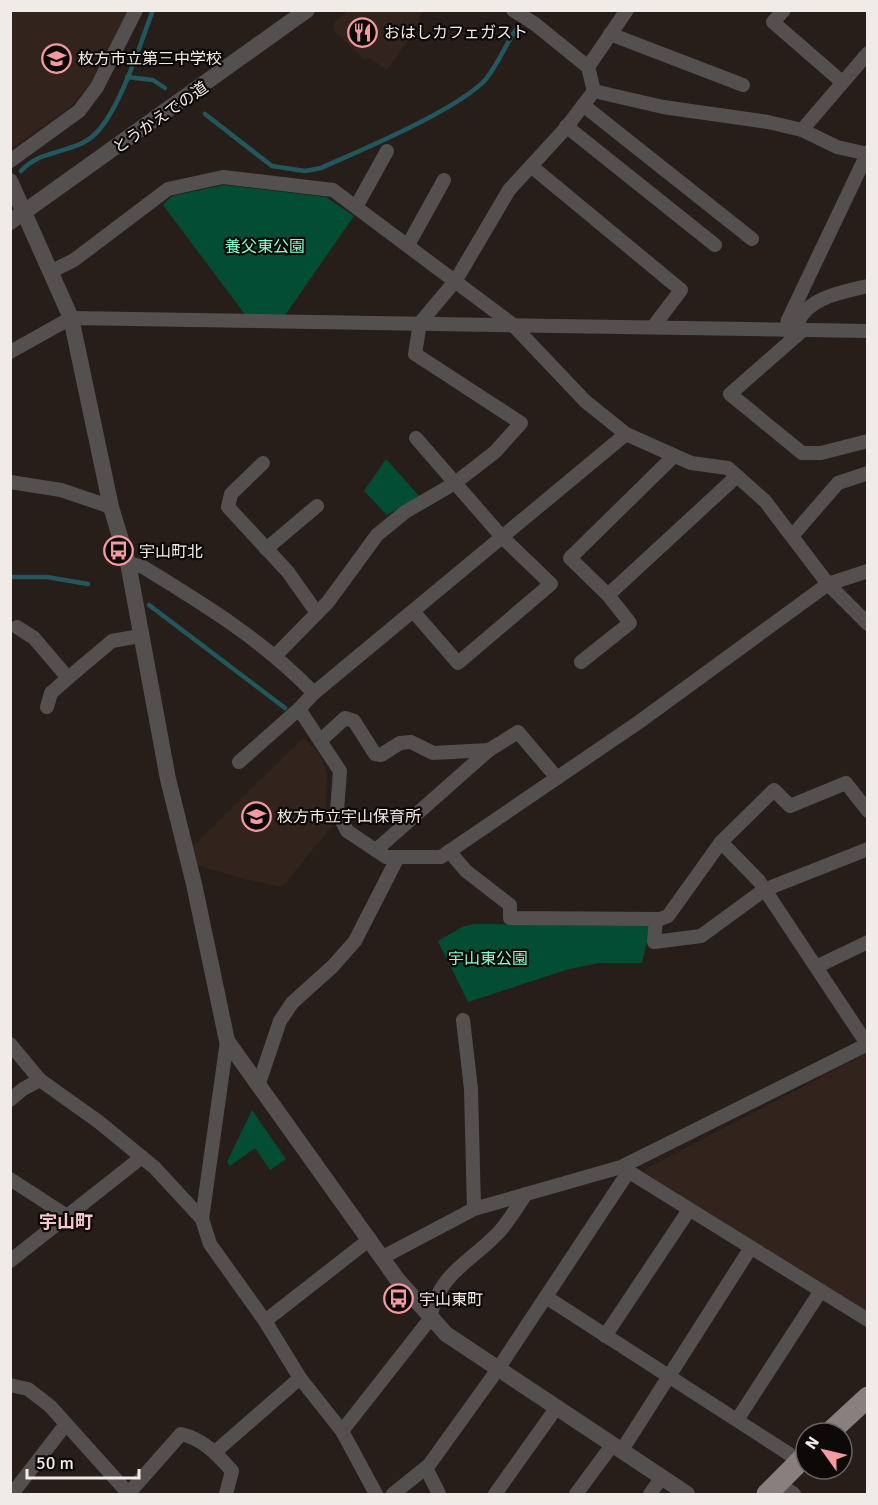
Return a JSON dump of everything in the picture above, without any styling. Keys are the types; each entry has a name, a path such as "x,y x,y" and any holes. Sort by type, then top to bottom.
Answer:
{"main road":[{"path":"842,1421 867,1397"},
{"path":"779,1491 794,1470"}],"street":[{"path":"10,161 79,111 97,87 136,10"},
{"name":"とうかえでの道","path":"17,218 307,10"},
{"path":"513,10 535,24 588,67 594,91"},
{"path":"588,67 627,10"},
{"path":"784,10 774,22 842,82"},
{"path":"610,34 742,85"},
{"path":"802,130 867,53"},
{"path":"275,656 317,613 377,535 405,512 455,483 495,452 521,423 416,354 420,323 456,280 509,190 594,91"},
{"path":"594,91 663,107 768,122 802,130 837,147 867,153 787,325"},
{"path":"583,105 752,239"},
{"path":"566,126 715,245"},
{"path":"356,207 387,151"},
{"path":"531,166 681,290 653,327"},
{"path":"50,272 74,260 168,189 223,177 333,190 512,324 585,401 626,434 691,463 729,468 765,501 794,535 828,584 867,624"},
{"path":"408,245 444,180"},
{"path":"10,181 17,218 50,272 71,318 111,507 128,563 168,779 194,884 227,1041 202,1219 210,1244 265,1321 300,1378 342,1431 376,1494"},
{"path":"10,352 71,318 653,327 787,325 798,322 803,311 813,304 867,285"},
{"path":"787,325 803,330 867,331"},
{"path":"803,330 730,394 802,453 821,453 867,441"},
{"path":"239,762 314,693 626,434"},
{"path":"413,611 458,663 551,584 502,537 416,438"},
{"path":"582,662 630,623 608,595 570,558 674,456"},
{"path":"263,463 228,499 228,507 288,572 317,613"},
{"path":"794,535 838,483 867,473"},
{"path":"608,595 737,476"},
{"path":"10,482 62,489 111,507"},
{"path":"266,549 317,506"},
{"path":"128,563 143,567 231,621 275,656 314,693"},
{"path":"299,709 340,771 337,811 347,831 386,857 441,857 639,722 828,584 867,571"},
{"path":"17,627 34,638 68,678"},
{"path":"47,707 51,693 112,641 140,636"},
{"path":"320,741 345,718 354,721 375,754 381,755 400,743 411,742 433,753 489,750"},
{"path":"376,850 489,750 518,732 556,778"},
{"path":"449,851 466,871 510,905 510,918 656,919 668,916 721,842 774,790 790,806 846,783 867,811"},
{"path":"383,1257 474,1209 625,1169 867,1044 818,966 759,881 721,842"},
{"path":"656,919 654,942 701,936 764,890 867,849"},
{"path":"258,1086 280,1021 292,1003 333,966 355,941 398,857"},
{"path":"818,966 867,942"},
{"path":"463,1020 471,1089 474,1209"},
{"path":"227,1041 383,1257 397,1280 430,1319 446,1334 687,1494"},
{"path":"10,1044 40,1080 142,1157 202,1219"},
{"path":"10,1100 23,1089 40,1080"},
{"path":"10,1261 142,1157"},
{"path":"625,1169 867,1320"},
{"path":"393,1494 426,1468 498,1369 546,1297 625,1169"},
{"path":"10,1179 68,1216"},
{"path":"342,1431 430,1319 433,1300 444,1282 498,1233 526,1194"},
{"path":"605,1336 689,1210"},
{"path":"265,1321 370,1239"},
{"path":"576,1494 618,1447 669,1377 750,1249"},
{"path":"737,1420 820,1292"},
{"path":"546,1297 737,1420 794,1453"},
{"path":"215,1452 300,1378"},
{"path":"10,1385 28,1389 50,1406 128,1494 180,1434 192,1437 215,1452 231,1471 226,1494"},
{"path":"495,1494 557,1407"},
{"path":"12,1494 66,1424"},
{"path":"426,1468 439,1494"},
{"path":"650,1494 662,1477"}],"shaded area":[{"name":"枚方市立第三中学校","path":"11,10 128,11 92,81 71,106 11,149"},
{"path":"348,11 424,11 419,17 419,24 387,70 370,58 364,59 334,30 334,22"},
{"path":"303,738 320,755 327,773 326,805 332,826 282,887 197,865 193,846"},
{"path":"867,1053 867,1313 642,1171"}],"green space":[{"name":"養父東公園","path":"224,185 326,197 354,216 281,321 250,321 163,205 172,196"},
{"path":"386,459 419,496 387,515 364,491"},
{"name":"宇山東公園","path":"474,924 651,925 642,963 599,963 569,969 468,1002 438,941 462,927"},
{"path":"252,1110 286,1159 270,1170 255,1148 230,1166 227,1162"}],"waterway":[{"path":"21,171 38,158 77,145 94,135 121,94 153,10"},
{"path":"205,114 272,166 305,171 321,168 432,116 473,91 486,79 517,28"},
{"path":"127,77 153,80 165,88"},
{"path":"10,577 47,577 88,584"},
{"path":"149,605 285,708"}],"place":[{"name":"おはしカフェガスト","path":"363,32"},
{"name":"枚方市立第三中学校","path":"57,58"},
{"name":"宇山町北","path":"118,551"},
{"name":"枚方市立宇山保育所","path":"256,816"},
{"name":"宇山東町","path":"398,1299"}],"district":[{"name":"宇山町","path":"66,1222"}]}
